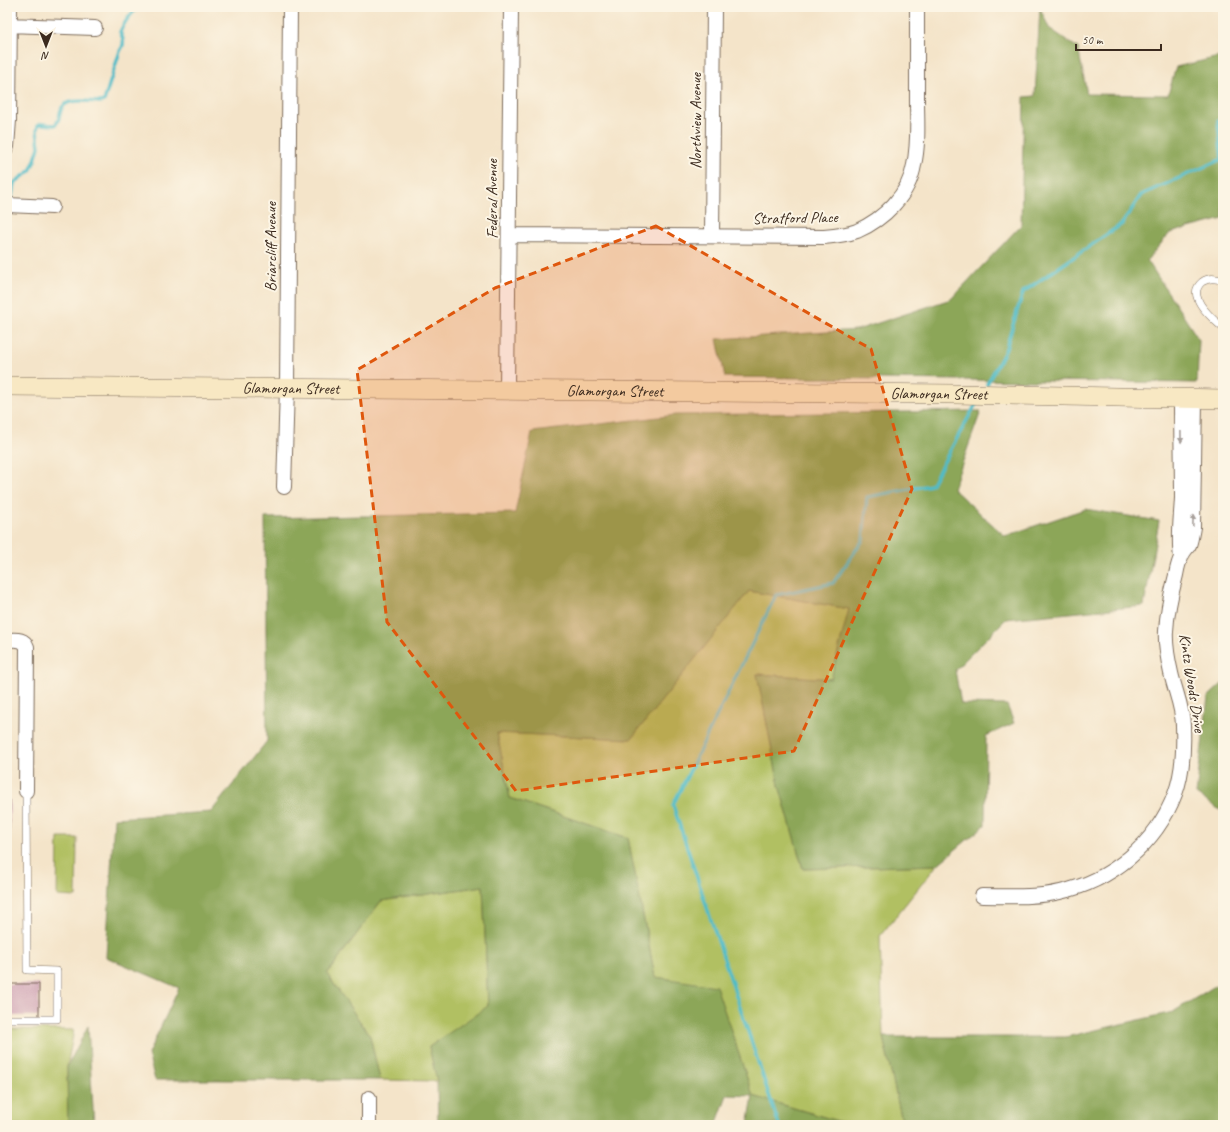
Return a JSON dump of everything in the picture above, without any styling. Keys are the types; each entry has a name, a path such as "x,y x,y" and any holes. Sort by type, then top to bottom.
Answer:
{"street":[{"path":"7,147 9,120 10,7"},
{"name":"Briarcliff Avenue","path":"284,488 287,388 290,7"},
{"name":"Federal Avenue","path":"507,390 511,7"},
{"name":"Northview Avenue","path":"712,236 714,7"},
{"name":"Stratford Place","path":"509,235 824,237 840,236 856,231 871,223 884,214 906,189 916,158 918,7"},
{"path":"9,25 95,28"},
{"path":"7,205 52,207"},
{"name":"Glamorgan Street","path":"7,386 985,394 1223,399"},
{"name":"Kintz Woods Drive","path":"982,896 1051,894 1076,888 1092,882 1107,874 1134,854 1146,841 1165,815 1171,803 1177,787 1184,748 1183,724 1180,706 1168,657 1166,640 1167,614 1181,557 1188,545 1191,534 1188,482 1188,399"},
{"path":"7,640 22,640 25,642 27,647 26,791"},
{"path":"369,1098 370,1125"}],"lane":[{"path":"1222,327 1207,314 1197,299 1196,294 1198,287 1208,278 1223,281"},
{"path":"7,1019 57,1019 57,971 27,970 26,791"}],"highlighted area":[{"path":"656,226 871,349 912,489 794,751 516,791 387,622 357,370 495,288"}],"green space":[{"path":"1040,8 1049,28 1078,48 1087,94 1168,95 1176,67 1223,56 1223,219 1170,233 1147,260 1199,340 1197,383 725,377 717,339 857,330 951,299 1021,225 1024,97 1035,96"},
{"path":"981,411 953,489 1005,536 1085,509 1159,521 1144,606 1006,619 955,670 961,704 1007,705 1014,723 986,736 985,825 937,865 803,869 779,785 757,674 831,679 849,609 749,591 631,739 497,733 510,798 628,838 655,977 716,986 753,1096 727,1095 716,1125 438,1125 437,1081 429,1047 488,1006 483,886 381,901 327,974 370,1036 380,1080 155,1080 148,1054 179,988 106,957 114,818 211,812 267,741 265,518 515,513 532,432 676,415"},
{"path":"749,591 849,609 831,679 757,674 779,785 803,869 937,865 880,936 883,1037 903,1125 851,1125 753,1096 716,987 655,977 628,838 510,798 497,733 631,739"},
{"path":"1223,683 1223,812 1196,794 1208,697"},
{"path":"58,838 77,838 76,897 57,896"},
{"path":"483,886 488,1007 429,1047 437,1081 380,1080 370,1036 327,974 381,901"},
{"path":"1223,981 1223,1125 903,1125 883,1037 1066,1037 1173,1012"},
{"path":"88,1026 94,1125 68,1125 67,1067"},
{"path":"7,1029 74,1030 67,1067 68,1125 7,1125"},
{"path":"753,1096 851,1125 748,1125"}],"building":[{"path":"7,800 10,800 9,867 7,867"},
{"path":"7,984 39,984 39,1016 7,1016"}],"waterway":[{"path":"12,196 14,183 30,171 35,160 39,147 37,130 38,125 55,125 59,120 63,106 67,103 78,101 104,101 120,51 123,46 123,40 120,32 123,25 138,7"},
{"path":"987,384 1005,351 1023,292 1122,224 1141,195 1222,159 1218,121 1223,120"},
{"path":"779,1125 673,805 776,595 833,583 863,540 867,497 931,485 976,404"}]}
